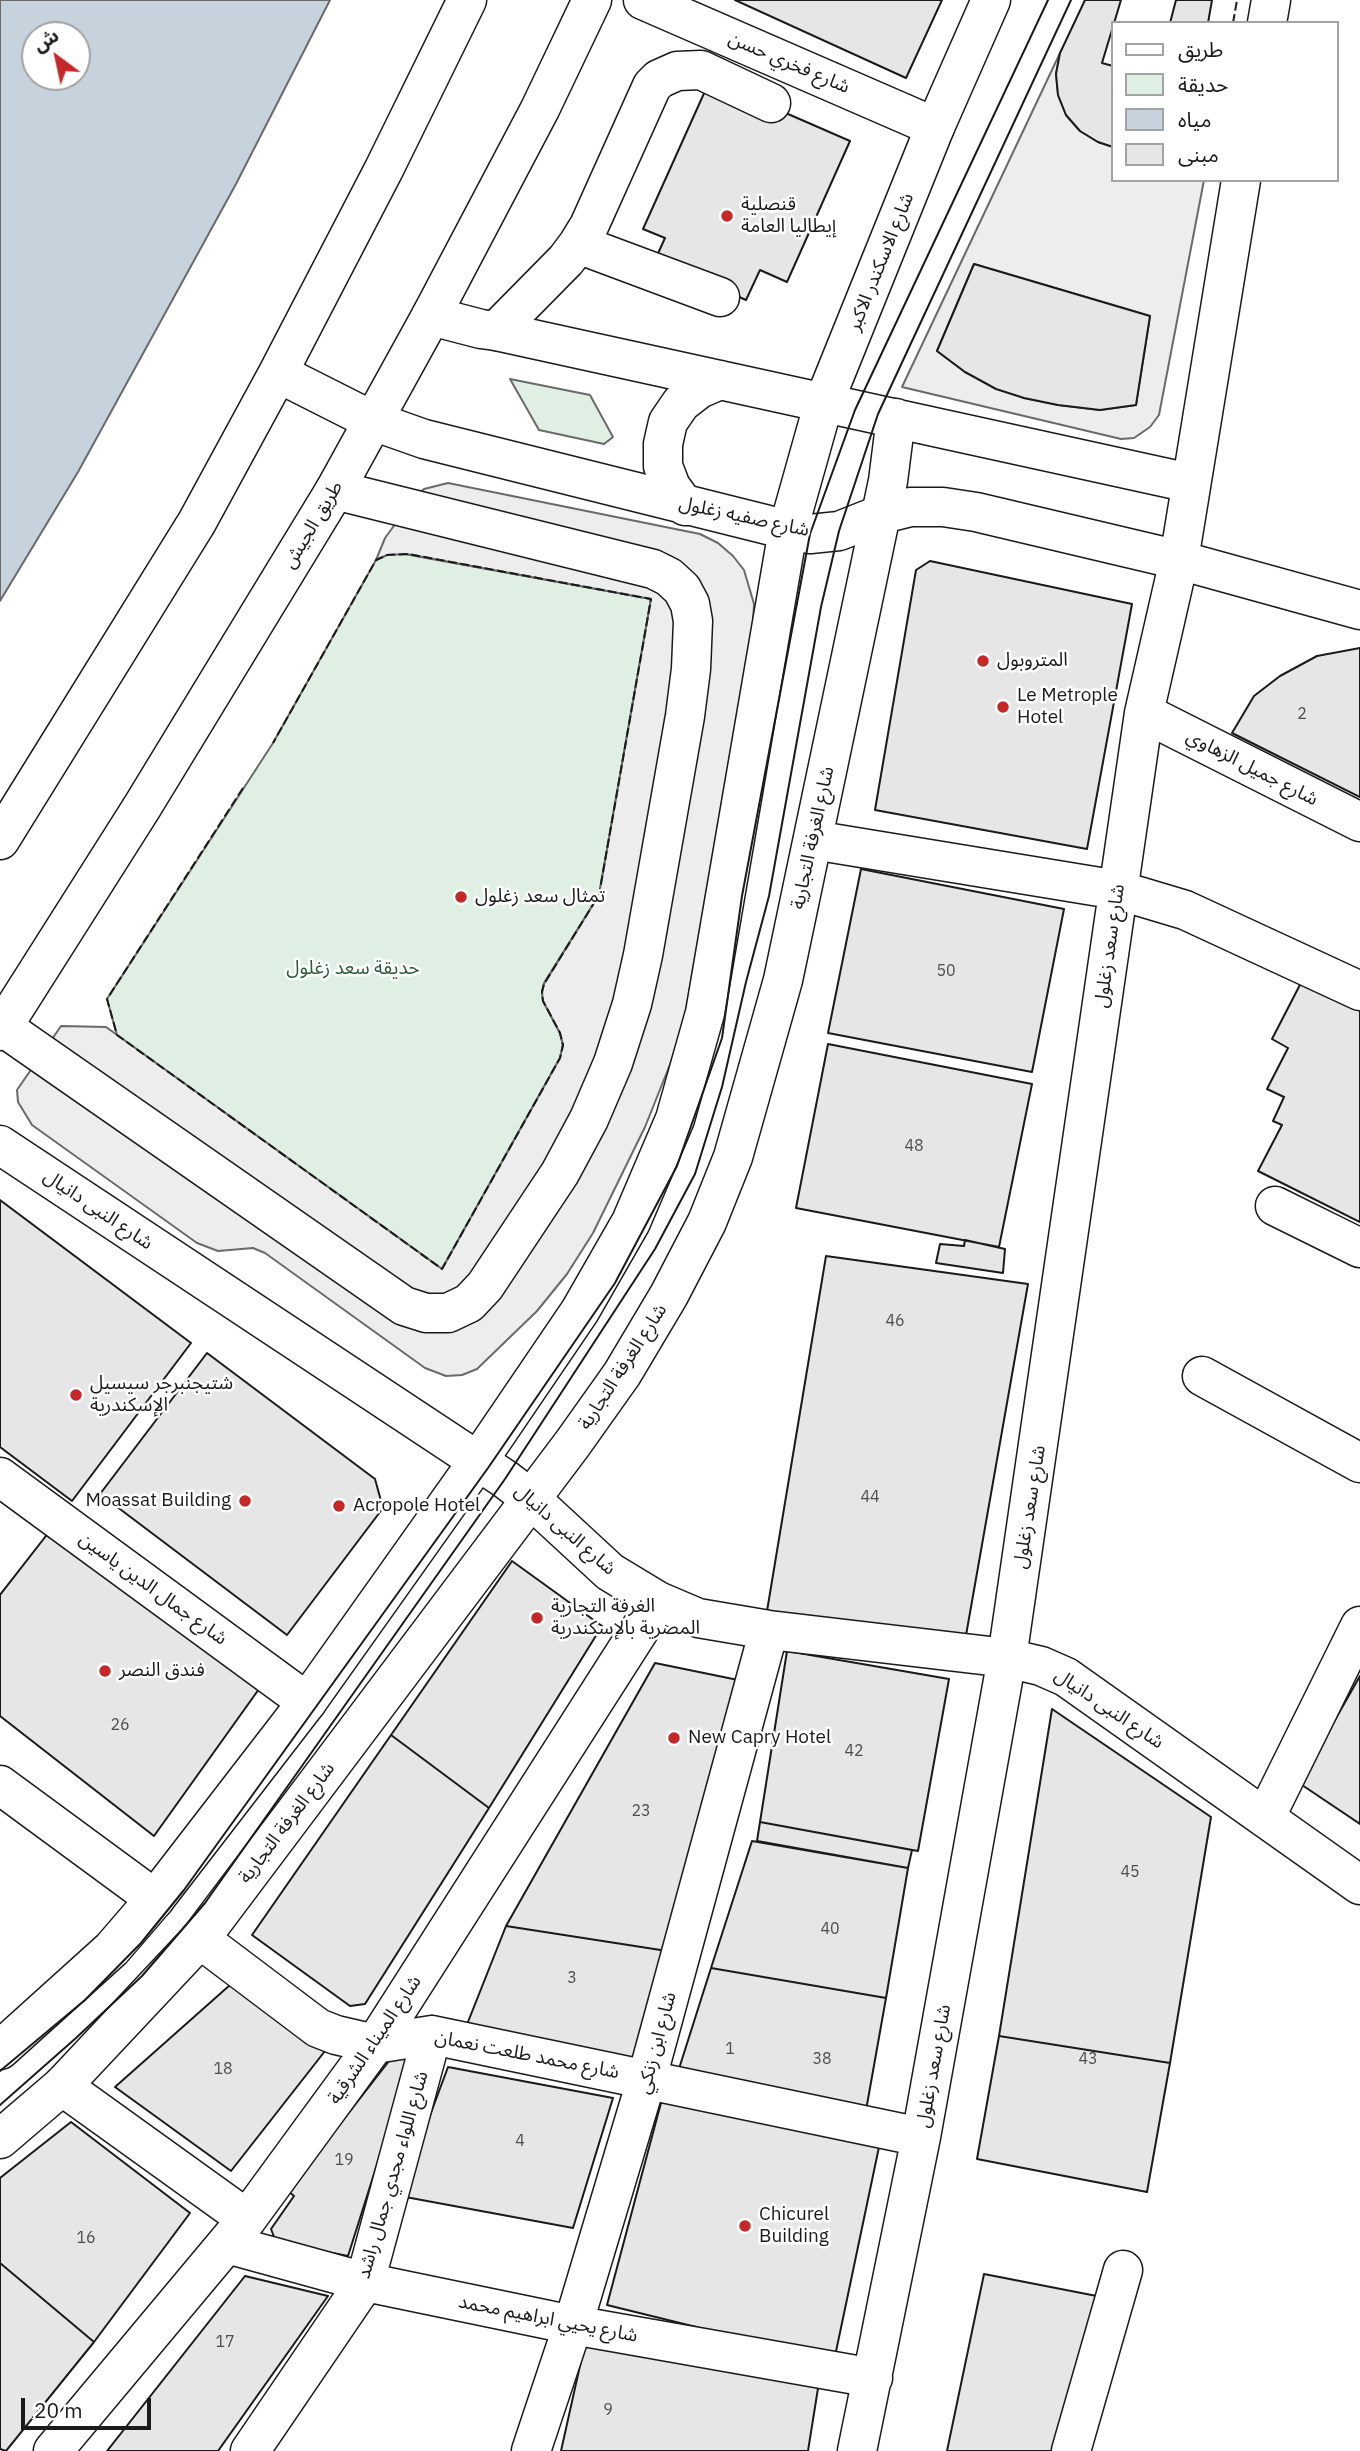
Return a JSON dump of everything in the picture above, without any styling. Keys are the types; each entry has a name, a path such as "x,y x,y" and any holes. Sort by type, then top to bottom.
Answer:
{"main road":[{"path":"0,840 197,522 384,169 467,0"},
{"name":"طريق الجيش","path":"2,1029 142,807 335,490 540,109 592,0"},
{"name":"شارع فخري حسن","path":"643,0 935,127"},
{"name":"شارع الاسكندر الاكبر","path":"788,530 824,402 935,127 991,0"},
{"path":"1267,21 1271,0"},
{"path":"495,331 566,260 578,244 589,226 652,86 659,79 677,71 701,70 771,103"},
{"path":"1179,559 1241,182"},
{"path":"578,244 720,298"},
{"path":"431,316 1190,483"},
{"name":"شارع صفيه زغلول","path":"278,373 373,421 424,439 788,530 810,534 839,531 882,514 910,507 943,507 976,512 1179,559 1360,610"},
{"path":"685,506 671,487 663,466 663,444 668,422 681,402 699,388 720,380"},
{"name":"شارع الغرفة التجارية","path":"0,2138 62,2086 200,1939 531,1499 622,1374 669,1295 707,1222 733,1157 783,980 882,514 896,418"},
{"path":"2,1029 404,1306 426,1313 448,1312 469,1303 485,1286 560,1173 589,1119 613,1063 632,1004 685,716 691,669 693,621 690,604 682,589 669,577 653,569 335,490"},
{"path":"0,2050 112,1949 155,1899 307,1702 478,1461 580,1311 631,1222 675,1119 705,1013 788,530"},
{"name":"شارع سعد زغلول","path":"857,2451 921,2137 1007,1658 1144,713 1179,559"},
{"name":"شارع جميل الزهاوي","path":"1144,713 1360,822"},
{"path":"813,840 1118,891 1185,910 1360,991"},
{"name":"شارع النبى دانيال","path":"0,1145 478,1461 531,1499 610,1572 658,1601 698,1618 769,1630 1007,1658 1041,1666 1066,1676 1360,1885"},
{"path":"1275,1206 1360,1248"},
{"path":"1202,1376 1360,1463"},
{"name":"شارع جمال الدين ياسين","path":"0,1477 307,1702"},
{"name":"شارع الميناء الشرقية","path":"53,2451 237,2232 375,2044 658,1601"},
{"path":"1265,1818 1360,1626"},
{"name":"شارع ابن زنكي","path":"531,2451 573,2325 648,2078 769,1630"},
{"path":"0,1785 155,1899"},
{"name":"شارع محمد طلعت نعمان","path":"200,1939 318,2028 336,2035 375,2044 432,2035 921,2137"},
{"name":"شارع اللواء مجدي جمال راشد","path":"250,2451 365,2282 432,2035"},
{"name":"شارع يحيي ابراهيم محمد","path":"62,2086 237,2232 365,2282 573,2325 873,2378"},
{"path":"1071,2451 1123,2270"}],"green space":[{"path":"510,379 590,395 613,437 604,444 539,430"},
{"name":"حديقة سعد زغلول","path":"399,553 651,599 599,895 544,983 542,992 543,1001 560,1033 563,1045 560,1058 442,1269 117,1035 107,999 273,743 376,560"}],"shaded area":[{"path":"1060,53 1056,74 1058,95 1066,115 1080,131 1112,147 1112,182 1204,182 1159,415 1150,427 1134,438 1121,439 902,387","holes":["974,264 1150,316 1136,405 1100,410 1024,398 965,372 937,351"]},
{"path":"448,483 700,534 718,543 744,570 754,604 685,1016 671,1062 645,1127 593,1233 567,1274 537,1311 477,1369 462,1375 446,1376 425,1368 265,1253 253,1248 218,1251 197,1243 32,1125 18,1102 17,1090 61,1026 106,1027 442,1269 560,1058 563,1045 560,1033 543,1001 542,992 544,984 599,895 651,599 407,554 387,555 376,560 385,538 415,497 424,489"}],"water":[{"path":"0,0 330,0 236,184 78,472 0,601"}],"building":[{"path":"735,0 942,0 906,78"},
{"path":"1085,0 1121,0 1115,21 1112,21 1102,63 1112,66 1112,147 1080,131 1066,115 1058,95 1056,74 1060,53"},
{"path":"1176,0 1212,0 1208,21 1171,21"},
{"path":"710,80 850,141 787,282 760,270 746,300 655,260 665,238 643,229"},
{"path":"974,264 1150,316 1136,405 1100,410 1024,398 996,389 965,372 937,351"},
{"name":"Le Metrople Hotel","path":"930,561 1132,604 1087,849 875,810 916,570"},
{"path":"1360,648 1360,797 1232,733 1254,696 1280,676 1317,656"},
{"path":"861,869 1064,909 1032,1072 828,1033"},
{"path":"1304,977 1360,1005 1360,1222 1258,1171 1282,1125 1273,1121 1284,1097 1267,1089 1288,1048 1272,1039"},
{"path":"828,1044 1032,1084 999,1247 796,1208"},
{"name":"شتيجنبرجر سيسيل الإسكندرية","path":"0,1200 191,1343 72,1501 0,1447"},
{"path":"965,1240 1005,1249 1003,1273 936,1263 940,1244 964,1246"},
{"path":"826,1256 1028,1284 965,1641 767,1611"},
{"name":"Moassat Building","path":"207,1353 375,1479 383,1508 287,1635 100,1494"},
{"path":"56,1523 264,1682 154,1836 0,1716 0,1595"},
{"path":"512,1561 602,1626 489,1808 391,1735"},
{"path":"787,1651 949,1679 918,1851 760,1822"},
{"path":"655,1663 738,1680 667,1951 506,1926"},
{"path":"1360,1676 1360,1824 1299,1783"},
{"path":"1052,1709 1211,1817 1170,2063 999,2036"},
{"path":"391,1735 489,1808 365,2004 350,2006 252,1935"},
{"path":"760,1822 912,1850 908,1868 757,1841"},
{"path":"752,1841 908,1868 886,1998 711,1968"},
{"path":"506,1926 667,1951 630,2066 464,2032"},
{"path":"711,1968 886,1998 865,2116 677,2075"},
{"path":"230,1985 325,2051 231,2171 115,2087"},
{"path":"999,2036 1170,2063 1147,2192 977,2159"},
{"path":"396,2052 412,2054 348,2256 276,2242 271,2229 294,2196 288,2191"},
{"path":"448,2067 613,2098 573,2228 400,2196"},
{"name":"Chicurel Building","path":"662,2099 879,2147 834,2361 607,2305"},
{"path":"71,2122 190,2213 94,2342 0,2263 0,2178"},
{"path":"0,2263 94,2342 6,2451 0,2449"},
{"path":"984,2274 1107,2298 1057,2451 947,2451"},
{"path":"245,2276 328,2296 218,2451 107,2451"},
{"path":"587,2334 819,2382 808,2451 561,2451"}],"tram line":[{"path":"0,2071 85,2000 141,1943 184,1890 488,1468 615,1283 677,1166 722,1038 742,896 810,534 855,410 1048,0"},
{"path":"0,2105 142,1976 205,1903 505,1479 655,1249 695,1174 722,1087 769,896 821,607 839,531 878,414 1071,0"}],"fence":[{"path":"1233,21 1237,0"},
{"path":"243,788 107,999 117,1035 442,1269 560,1058 563,1045 560,1033 543,1001 542,992 544,984 599,895 651,599 408,554 387,555 376,560 273,743"}],"place":[{"name":"قنصلية إيطاليا العامة","path":"727,216"},
{"name":"المتروبول","path":"983,661"},
{"name":"Le Metrople Hotel","path":"1003,707"},
{"name":"تمثال سعد زغلول","path":"461,897"},
{"name":"شتيجنبرجر سيسيل الإسكندرية","path":"76,1395"},
{"name":"Moassat Building","path":"245,1501"},
{"name":"Acropole Hotel","path":"339,1506"},
{"name":"الغرفة التجارية المصرية بالإسكندرية","path":"537,1618"},
{"name":"فندق النصر","path":"105,1671"},
{"name":"New Capry Hotel","path":"674,1738"},
{"name":"Chicurel Building","path":"745,2226"}]}
